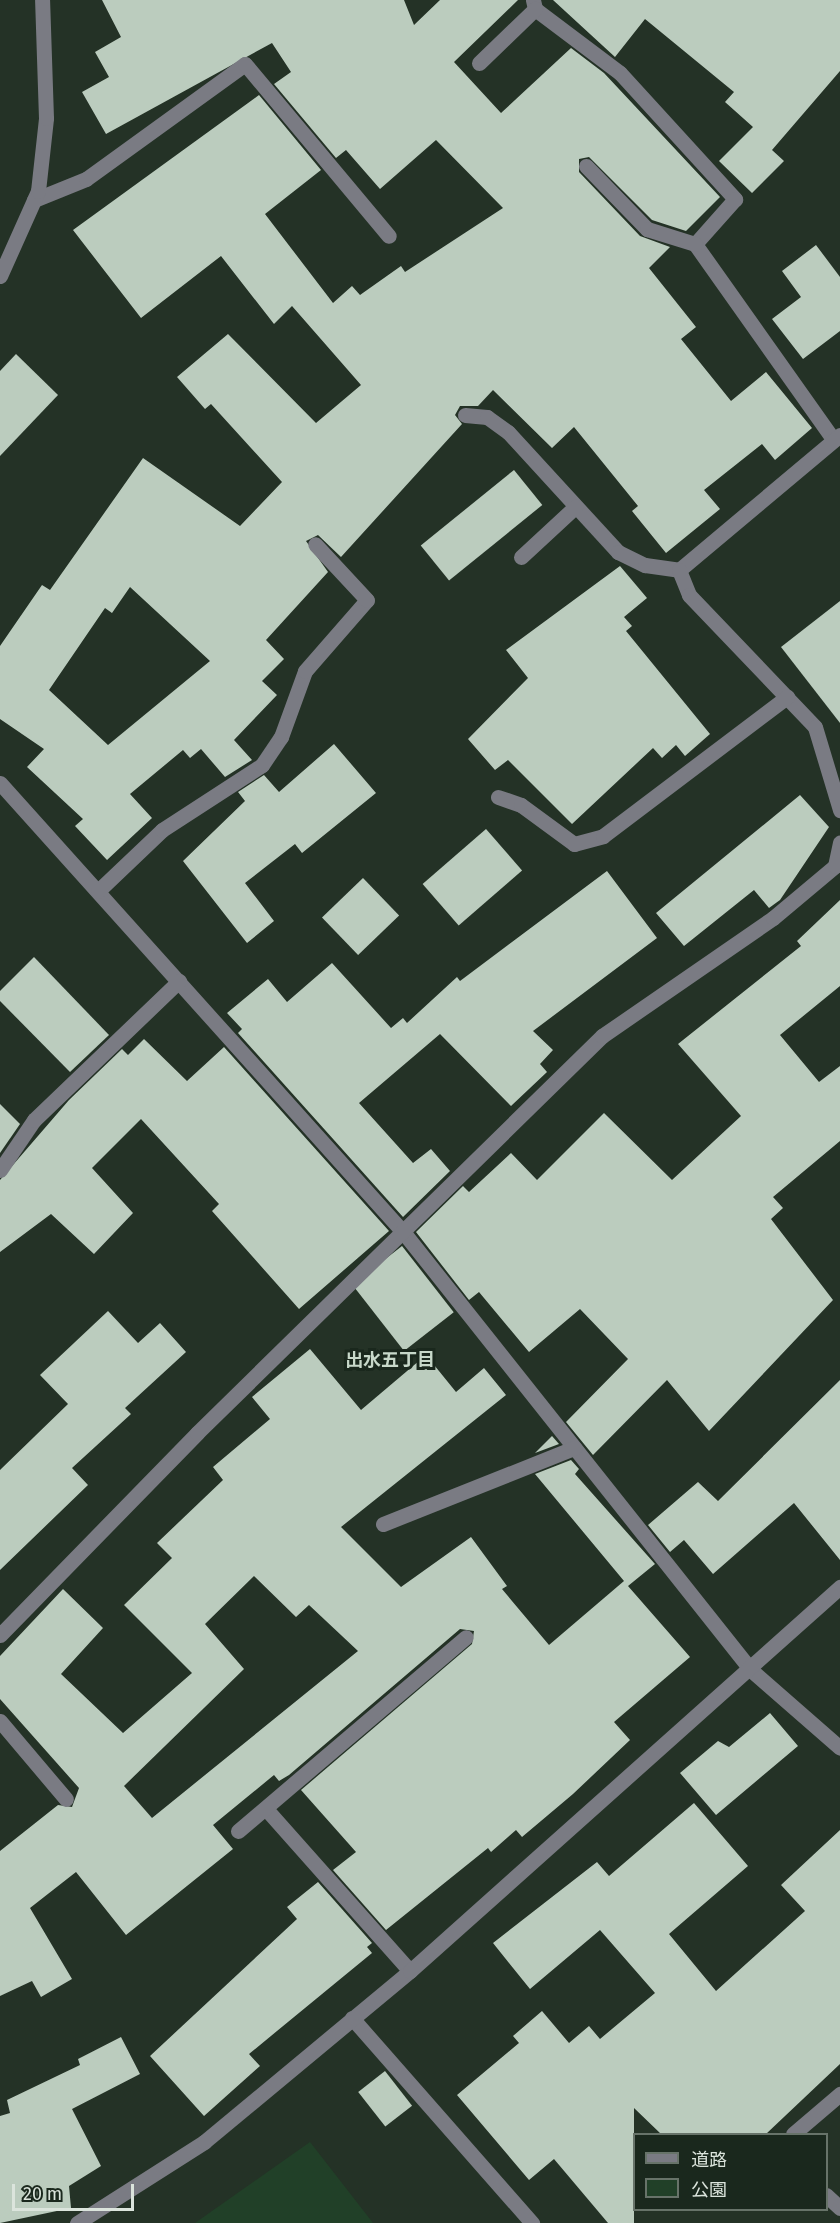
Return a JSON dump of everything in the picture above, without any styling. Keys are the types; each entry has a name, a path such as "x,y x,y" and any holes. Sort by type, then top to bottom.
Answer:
{"street":[{"path":"0,276 34,200 46,118 42,0"},
{"path":"479,63 534,4 620,73 735,199 695,244"},
{"path":"34,200 86,180 245,64 389,236"},
{"path":"465,415 487,417 508,432 618,552 645,565 679,570 837,437 695,244 647,229 586,166"},
{"path":"521,557 575,507"},
{"path":"98,891 162,830 262,765 282,738 305,671 367,600 315,544"},
{"path":"679,570 689,594 815,727 840,810"},
{"path":"498,796 521,805 574,844 603,836 787,697"},
{"path":"0,783 404,1233 751,1670 840,1748"},
{"path":"0,1635 602,1036 773,918 835,866 840,843"},
{"path":"0,1170 34,1120 179,981"},
{"path":"383,1524 574,1448"},
{"path":"77,2223 204,2142 410,1971 751,1670 840,1587"},
{"path":"238,1831 267,1810 466,1637"},
{"path":"0,1721 66,1799"},
{"path":"267,1810 410,1971"},
{"path":"352,2018 531,2223"},
{"path":"794,2133 840,2094"},
{"path":"828,2197 840,2208"}],"green space":[{"path":"310,2142 373,2223 195,2223"}],"building":[{"path":"102,0 404,0 414,25 440,0 518,0 454,62 501,113 571,48 604,73 720,197 686,231 652,220 589,157 579,159 579,172 640,236 670,247 649,268 696,327 681,339 731,401 766,372 812,428 775,460 762,444 704,490 720,509 666,553 632,511 638,506 574,427 552,448 493,390 478,406 460,406 455,415 462,424 341,557 318,535 306,541 328,572 266,640 284,659 262,681 277,695 234,740 252,760 225,777 201,749 190,758 183,750 130,794 152,818 107,860 75,826 83,819 27,767 44,749 0,719 0,646 42,585 50,590 143,458 240,526 282,482 211,404 205,409 177,377 228,334 316,423 361,385 292,306 274,324 221,256 141,318 73,230 259,95 321,170 265,214 333,303 352,286 360,295 401,266 405,272 503,208 436,140 380,189 346,150 336,158 274,84 291,72 272,43 106,134 82,92 109,77 95,52 121,37","holes":["130,587 210,661 108,745 49,690 105,608 112,613"]},
{"path":"553,0 840,0 840,71 772,150 784,161 752,193 719,161 753,127 725,102 734,92 645,19 615,57"},
{"path":"816,245 840,277 840,331 803,359 772,319 801,297 782,271"},
{"path":"16,354 58,395 0,456 0,371"},
{"path":"514,470 542,505 449,580 421,546"},
{"path":"620,566 647,598 624,617 632,626 626,631 710,734 685,756 676,745 662,758 653,748 572,824 508,760 495,770 468,739 528,678 506,650"},
{"path":"840,601 840,723 781,647"},
{"path":"334,744 376,793 302,853 295,844 245,883 274,921 247,943 183,861 245,801 238,792 264,775 279,792"},
{"path":"800,795 829,827 780,900 769,908 754,890 684,946 656,913"},
{"path":"486,829 522,871 459,926 423,884"},
{"path":"607,871 657,938 533,1031 553,1050 540,1064 547,1072 511,1106 440,1034 359,1103 413,1163 431,1149 450,1171 403,1217 238,1033 242,1029 227,1013 268,979 287,1002 332,963 391,1028 403,1018 407,1023 457,977 460,981"},
{"path":"363,878 399,915 358,955 322,918"},
{"path":"840,900 840,986 780,1035 819,1082 840,1066 840,1141 773,1197 783,1208 771,1219 833,1300 709,1431 667,1380 593,1455 566,1422 628,1359 580,1309 529,1352 479,1292 469,1300 416,1232 463,1186 469,1192 511,1153 537,1180 604,1113 672,1180 741,1116 678,1044 801,946 797,941"},
{"path":"34,957 109,1035 70,1072 0,1001 0,991"},
{"path":"144,1039 187,1081 224,1047 389,1231 299,1309 212,1211 219,1204 141,1119 92,1168 133,1213 94,1254 51,1214 0,1252 0,1180 69,1100 122,1049 128,1055"},
{"path":"0,1104 20,1124 0,1153"},
{"path":"402,1246 454,1312 404,1351 352,1285"},
{"path":"108,1311 138,1343 160,1323 186,1352 125,1408 131,1414 72,1468 88,1485 0,1570 0,1470 68,1404 40,1375"},
{"path":"310,1349 361,1410 426,1355 456,1392 484,1368 506,1395 341,1527 401,1587 471,1537 507,1586 502,1589 549,1645 624,1581 535,1474 571,1460 579,1469 575,1474 655,1564 628,1586 690,1657 614,1722 630,1740 573,1794 522,1837 516,1830 491,1852 488,1848 386,1930 333,1870 356,1852 301,1790 472,1644 474,1631 460,1629 289,1775 279,1781 274,1775 213,1825 233,1849 126,1935 76,1872 30,1908 72,1979 41,1997 32,1981 0,1996 0,1851 58,1805 72,1807 79,1788 0,1699 0,1656 63,1589 103,1628 61,1674 123,1733 192,1673 124,1605 172,1558 157,1543 223,1480 213,1467 270,1419 252,1397","holes":["254,1576 296,1617 309,1605 358,1651 152,1818 124,1786 244,1669 205,1624"]},
{"path":"840,1380 840,1560 794,1503 713,1574 684,1540 670,1552 648,1525 698,1482 718,1501"},
{"path":"552,1436 559,1444 535,1453"},
{"path":"770,1713 798,1746 716,1815 680,1773 718,1741 729,1747"},
{"path":"694,1803 748,1866 669,1934 716,1991 805,1911 781,1885 840,1830 840,2064 767,2133 660,2133 634,2108 634,2223 608,2223 554,2159 529,2180 457,2095 519,2043 513,2036 542,2011 569,2043 589,2026 600,2039 655,1993 600,1930 530,1989 493,1943 597,1862 609,1876"},
{"path":"318,1882 372,1943 367,1947 372,1953 249,2054 260,2066 204,2116 150,2056 297,1919 287,1907"},
{"path":"121,2037 140,2074 72,2109 101,2166 69,2186 71,2208 0,2223 0,2116 10,2113 7,2100 80,2065 78,2059"},
{"path":"385,2071 412,2106 385,2127 358,2092"}],"district":[{"name":"出水五丁目","path":"390,1360"}]}
